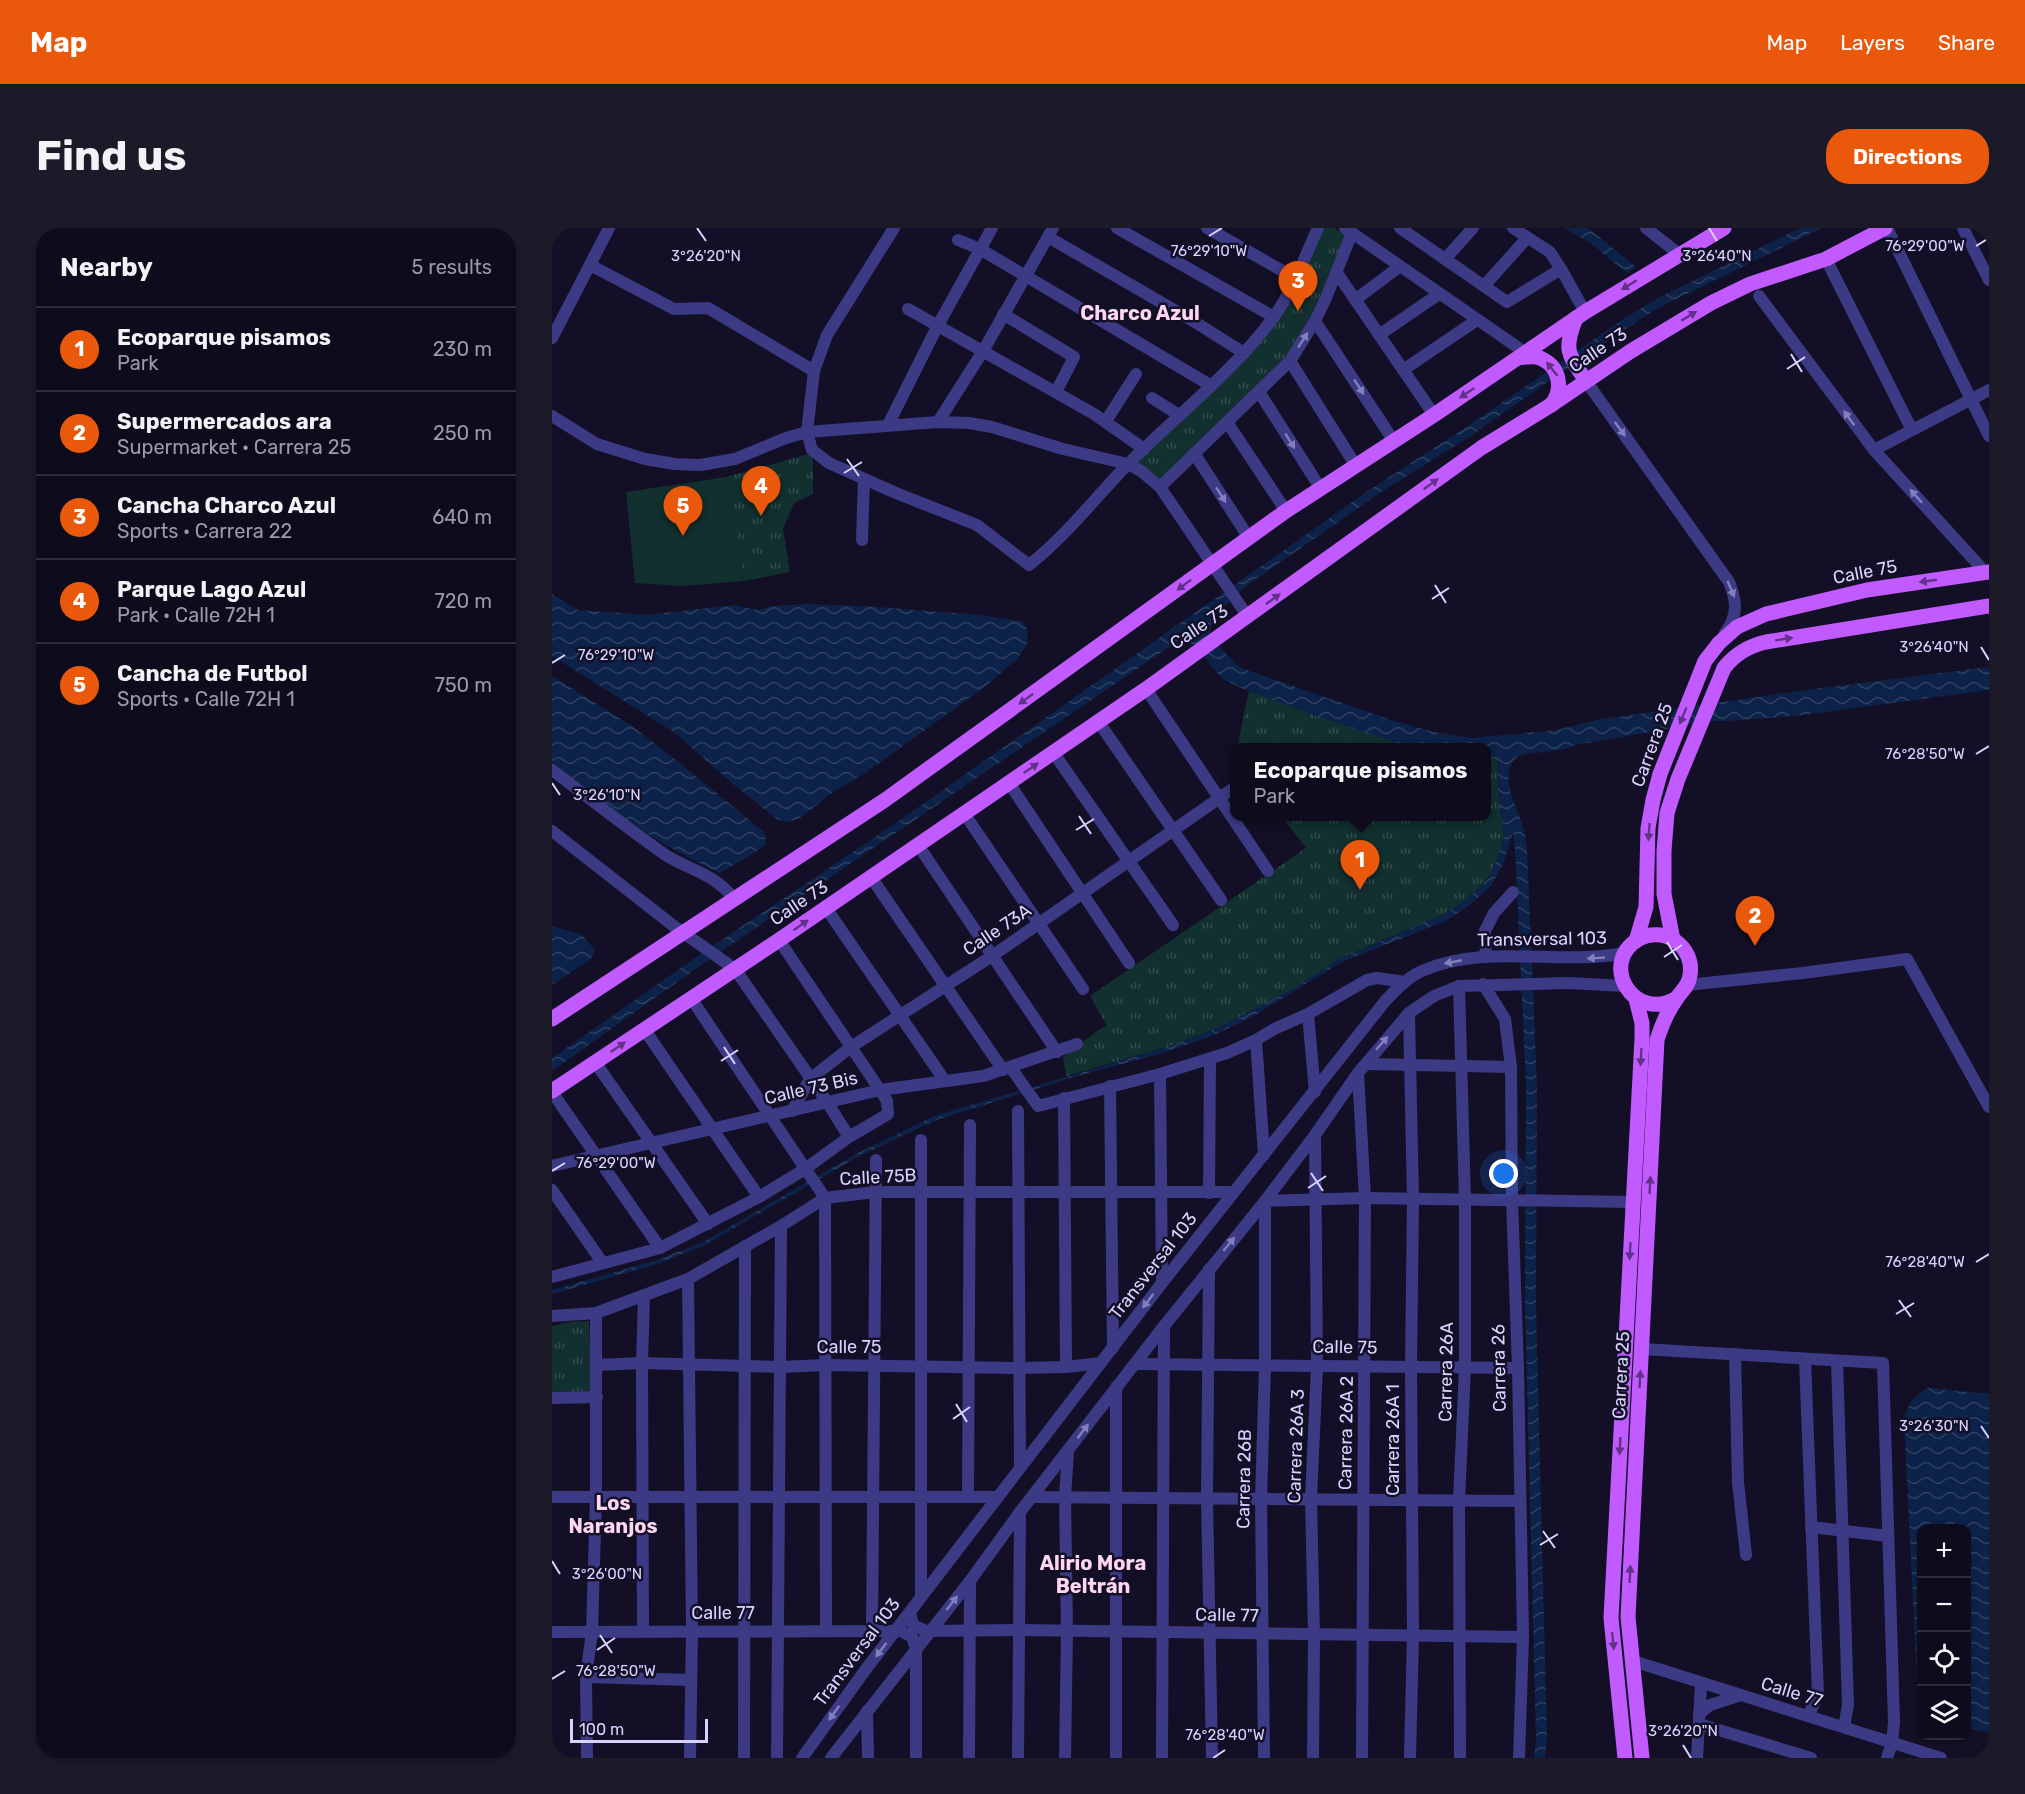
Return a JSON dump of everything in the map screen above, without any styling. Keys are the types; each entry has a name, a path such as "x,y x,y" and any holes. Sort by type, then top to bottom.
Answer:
{"main road":[{"path":"552,1019 689,937 734,899 885,800 1214,568 1286,511 1679,254 1724,228"},
{"name":"Calle 73","path":"552,1091 691,998 730,966 779,940 1146,689 1225,633 1244,611 1555,398 1582,375 1631,351 1711,303 1750,284 1826,259 1886,228"},
{"path":"1577,321 1568,341 1568,348 1582,375"},
{"path":"1525,356 1542,359 1550,365 1560,383 1555,398"},
{"name":"Calle 75","path":"1750,620 1766,614 1867,590 1987,572"},
{"name":"Carrera 25","path":"1642,1758 1628,1617 1657,1040 1677,998 1687,985 1691,973 1689,960 1683,948 1673,940 1665,902 1664,851 1667,813 1678,779 1724,668 1737,654 1753,645 1989,606"},
{"name":"Carrera 25","path":"1625,953 1636,941 1646,908 1648,828 1660,774 1705,661 1719,643 1737,627 1750,620"},
{"path":"1636,941 1654,935 1673,940"},
{"path":"1625,953 1621,970 1625,986"},
{"name":"Carrera 25","path":"1625,986 1636,999 1642,1023 1611,1618 1625,1758"},
{"path":"1636,999 1657,1005 1677,998"}],"street":[{"path":"552,338 609,228"},
{"path":"894,228 827,335 814,371 807,432 812,450 829,463 864,479 977,525 1029,565 1065,534 1128,465 1244,353 1274,317 1318,228"},
{"path":"888,425 937,327 992,228"},
{"path":"1117,228 1274,317"},
{"path":"1207,228 1294,278"},
{"path":"1444,259 1473,228"},
{"path":"1513,228 1550,252 1561,269 1577,321"},
{"path":"1646,228 1679,254"},
{"path":"1886,228 1989,436"},
{"path":"1964,228 1989,280"},
{"path":"1406,229 1444,259 1507,302 1561,269"},
{"path":"1160,487 1290,361 1315,321 1337,273 1349,230 1525,356"},
{"path":"938,422 983,351 1024,276 1051,233 1244,353"},
{"path":"1484,286 1527,238"},
{"path":"958,240 980,249 1210,385"},
{"path":"1826,259 1912,430"},
{"path":"590,265 674,309 708,308 814,371"},
{"path":"1355,300 1399,267"},
{"path":"1337,273 1434,415"},
{"path":"1379,335 1439,294"},
{"path":"1759,296 1874,450 1987,572"},
{"path":"908,309 1106,421 1144,449"},
{"path":"1003,314 1074,357 1056,392"},
{"path":"1403,370 1477,320"},
{"path":"1315,321 1393,440"},
{"path":"1290,361 1356,466"},
{"path":"1106,421 1136,374"},
{"path":"1582,375 1729,582 1735,596 1736,610 1732,624 1719,643"},
{"path":"1874,450 1989,390"},
{"path":"1260,392 1321,489"},
{"path":"1152,398 1179,415"},
{"path":"552,416 597,444 645,459 675,464 700,465 735,459 807,432 938,422 969,423 992,427 1063,449 1128,465 1141,471 1160,487 1244,611"},
{"path":"1227,422 1286,511"},
{"path":"1194,453 1249,538"},
{"path":"861,540 864,479"},
{"path":"1146,689 1230,815"},
{"path":"1098,722 1221,900"},
{"path":"1053,752 1173,925"},
{"path":"552,770 667,855 706,874 725,887 734,899"},
{"path":"1009,783 1129,963"},
{"name":"Calle 73A","path":"792,1111 810,1079 851,1047 992,956 1230,791"},
{"path":"964,813 1083,989"},
{"path":"1234,821 1268,870"},
{"path":"552,831 730,966 827,1102 849,1137"},
{"path":"918,845 1057,1052"},
{"path":"871,877 945,986 1007,1069 1038,1106 1210,1059 1256,1040 1308,1014 1367,980 1377,978 1406,982"},
{"path":"1486,957 1485,931 1494,913 1513,892"},
{"path":"826,908 945,1082"},
{"path":"552,1277 660,1248 806,1170 849,1137 888,1114 887,1101 779,940"},
{"name":"Transversal 103","path":"802,1758 909,1612 1162,1282 1386,1000 1421,971 1445,963 1486,957 1567,959 1604,957 1625,953"},
{"path":"1687,985 1907,959 1989,1107"},
{"path":"831,1758 970,1581 1116,1387 1265,1201 1362,1068 1409,1013 1434,996 1460,986 1567,983 1625,986"},
{"name":"Carrera 26","path":"1483,984 1504,1019 1511,1067 1523,1636 1520,1758"},
{"name":"Carrera 26A","path":"1460,986 1465,1200 1465,1368 1459,1500 1460,1758"},
{"path":"691,998 823,1194 826,1630"},
{"name":"Carrera 26A 1","path":"1409,1013 1413,1199 1411,1367 1413,1635 1410,1758"},
{"path":"1308,1014 1315,1092"},
{"path":"644,1029 759,1197"},
{"path":"1256,1040 1264,1155"},
{"name":"Calle 73 Bis","path":"552,1166 880,1090 983,1076 1077,1044"},
{"path":"1209,1193 1210,1059"},
{"path":"595,1062 708,1224"},
{"path":"1362,1068 1511,1067"},
{"name":"Carrera 26A 2","path":"1362,1068 1365,1198 1362,1758"},
{"path":"1328,1075 1336,1072 1343,1075 1347,1082 1347,1090"},
{"path":"1160,1074 1162,1282"},
{"path":"1110,1086 1113,1348"},
{"path":"552,1091 660,1248"},
{"path":"1064,1098 1066,1367"},
{"path":"1018,1112 1020,1468"},
{"path":"968,1497 970,1125"},
{"name":"Carrera 26A 3","path":"1313,1758 1314,1634 1311,1499 1317,1366 1315,1135"},
{"path":"921,1140 921,1597"},
{"path":"872,1630 876,1160"},
{"path":"552,1190 602,1262"},
{"name":"Calle 75B","path":"552,1316 597,1313 688,1279 781,1226 823,1194 1234,1192"},
{"path":"1265,1201 1365,1198 1556,1199 1633,1202"},
{"name":"Carrera 26B","path":"1264,1758 1261,1499 1265,1366 1265,1201"},
{"path":"777,1758 781,1226"},
{"path":"744,1758 745,1246"},
{"path":"1209,1269 1207,1498 1212,1758"},
{"path":"688,1279 692,1631 690,1758"},
{"path":"643,1631 642,1363 645,1295"},
{"path":"587,1758 586,1677 592,1632 596,1497 597,1313"},
{"path":"1162,1758 1164,1326"},
{"path":"1642,1348 1883,1363 1894,1722 1892,1743 1887,1758"},
{"path":"1735,1354 1738,1482 1746,1555"},
{"path":"1805,1359 1818,1695 1808,1716"},
{"path":"1837,1360 1848,1704 1844,1727"},
{"name":"Calle 75","path":"597,1365 642,1363 780,1367 825,1365 1019,1368 1066,1367 1101,1363"},
{"name":"Calle 75","path":"1134,1364 1518,1368"},
{"path":"1116,1387 1116,1758"},
{"path":"552,1398 597,1397"},
{"path":"1065,1758 1067,1630 1065,1497 1068,1450"},
{"path":"552,1497 998,1497"},
{"path":"1032,1497 1519,1501"},
{"path":"1018,1758 1020,1512"},
{"path":"1811,1527 1888,1536"},
{"path":"969,1758 970,1581"},
{"path":"909,1612 911,1621 917,1628 930,1631"},
{"name":"Calle 77","path":"930,1631 970,1629 1523,1636"},
{"path":"895,1631 901,1631 912,1637 916,1649 916,1758"},
{"name":"Calle 77","path":"552,1632 895,1631"},
{"name":"Calle 77","path":"1633,1661 1941,1758"},
{"path":"586,1677 691,1680"},
{"path":"1697,1758 1701,1684"},
{"path":"1699,1719 1710,1705 1740,1695"},
{"path":"867,1711 868,1758"},
{"path":"1699,1719 1810,1758"}],"green space":[{"path":"1322,228 1334,228 1345,234 1332,270 1310,317 1286,357 1159,480 1137,463 1248,357"},
{"path":"813,453 813,494 794,503 783,529 790,572 744,581 726,477"},
{"path":"726,477 744,581 683,586 635,583 626,492"},
{"path":"1249,691 1398,743 1238,743"},
{"path":"1497,758 1498,793 1504,837 1487,880 1466,900 1442,915 1341,958 1291,990 1218,1028 1170,1046 1066,1076 1063,1057 1107,1026 1090,996 1306,848 1285,821 1491,821 1491,759"},
{"path":"589,1321 592,1391 552,1392 552,1326"}],"water":[{"path":"1564,228 1588,228 1636,267 1627,273 1589,242"},
{"path":"1800,228 1822,228 1658,308 1599,346 1472,435 1380,493 1245,587 1221,610 1211,624 1210,634 1241,668 1391,720 1434,732 1472,738 1557,730 1596,720 1989,667 1989,690 1803,715 1714,721 1576,745 1556,751 1525,754 1515,759 1510,767 1508,777 1510,788 1524,829 1527,848 1537,1086 1536,1305 1547,1740 1545,1758 1534,1758 1536,1740 1525,1305 1526,1086 1513,832 1503,864 1491,886 1470,905 1446,921 1342,962 1252,1017 1212,1036 1163,1053 1077,1076 936,1120 854,1159 705,1245 658,1264 552,1294 552,1290 657,1260 703,1242 852,1156 934,1116 1170,1046 1218,1028 1291,990 1341,958 1442,915 1466,900 1487,880 1504,837 1498,793 1497,759 1491,759 1491,743 1398,743 1241,688 1223,679 1197,646 1186,643 1168,648 697,968 552,1071 552,1058 692,960 903,818 1368,491 1658,298"},
{"path":"552,594 578,610 647,615 734,605 757,610 772,606 805,604 980,615 1022,621 1028,631 1027,644 1018,658 986,686 864,774 832,793 800,818 788,822 778,820 675,733 552,656"},
{"path":"552,676 632,726 675,759 764,832 767,843 720,873 653,837 591,795 552,763"},
{"path":"552,926 582,935 595,950 591,959 552,985"},
{"path":"1928,1388 1989,1394 1989,1731 1987,1732 1971,1729 1971,1524 1917,1524 1917,1681 1904,1420 1912,1401"}],"place":[{"name":"Cancha Charco Azul","path":"1298,311"},
{"name":"Parque Lago Azul","path":"761,516"},
{"name":"Cancha de Futbol","path":"683,536"},
{"name":"Ecoparque pisamos","path":"1360,890"},
{"name":"Supermercados ara","path":"1755,946"}],"district":[{"name":"Charco Azul","path":"1140,313"},
{"name":"Los Naranjos","path":"613,1514"},
{"name":"Alirio Mora Beltrán","path":"1093,1574"}]}
